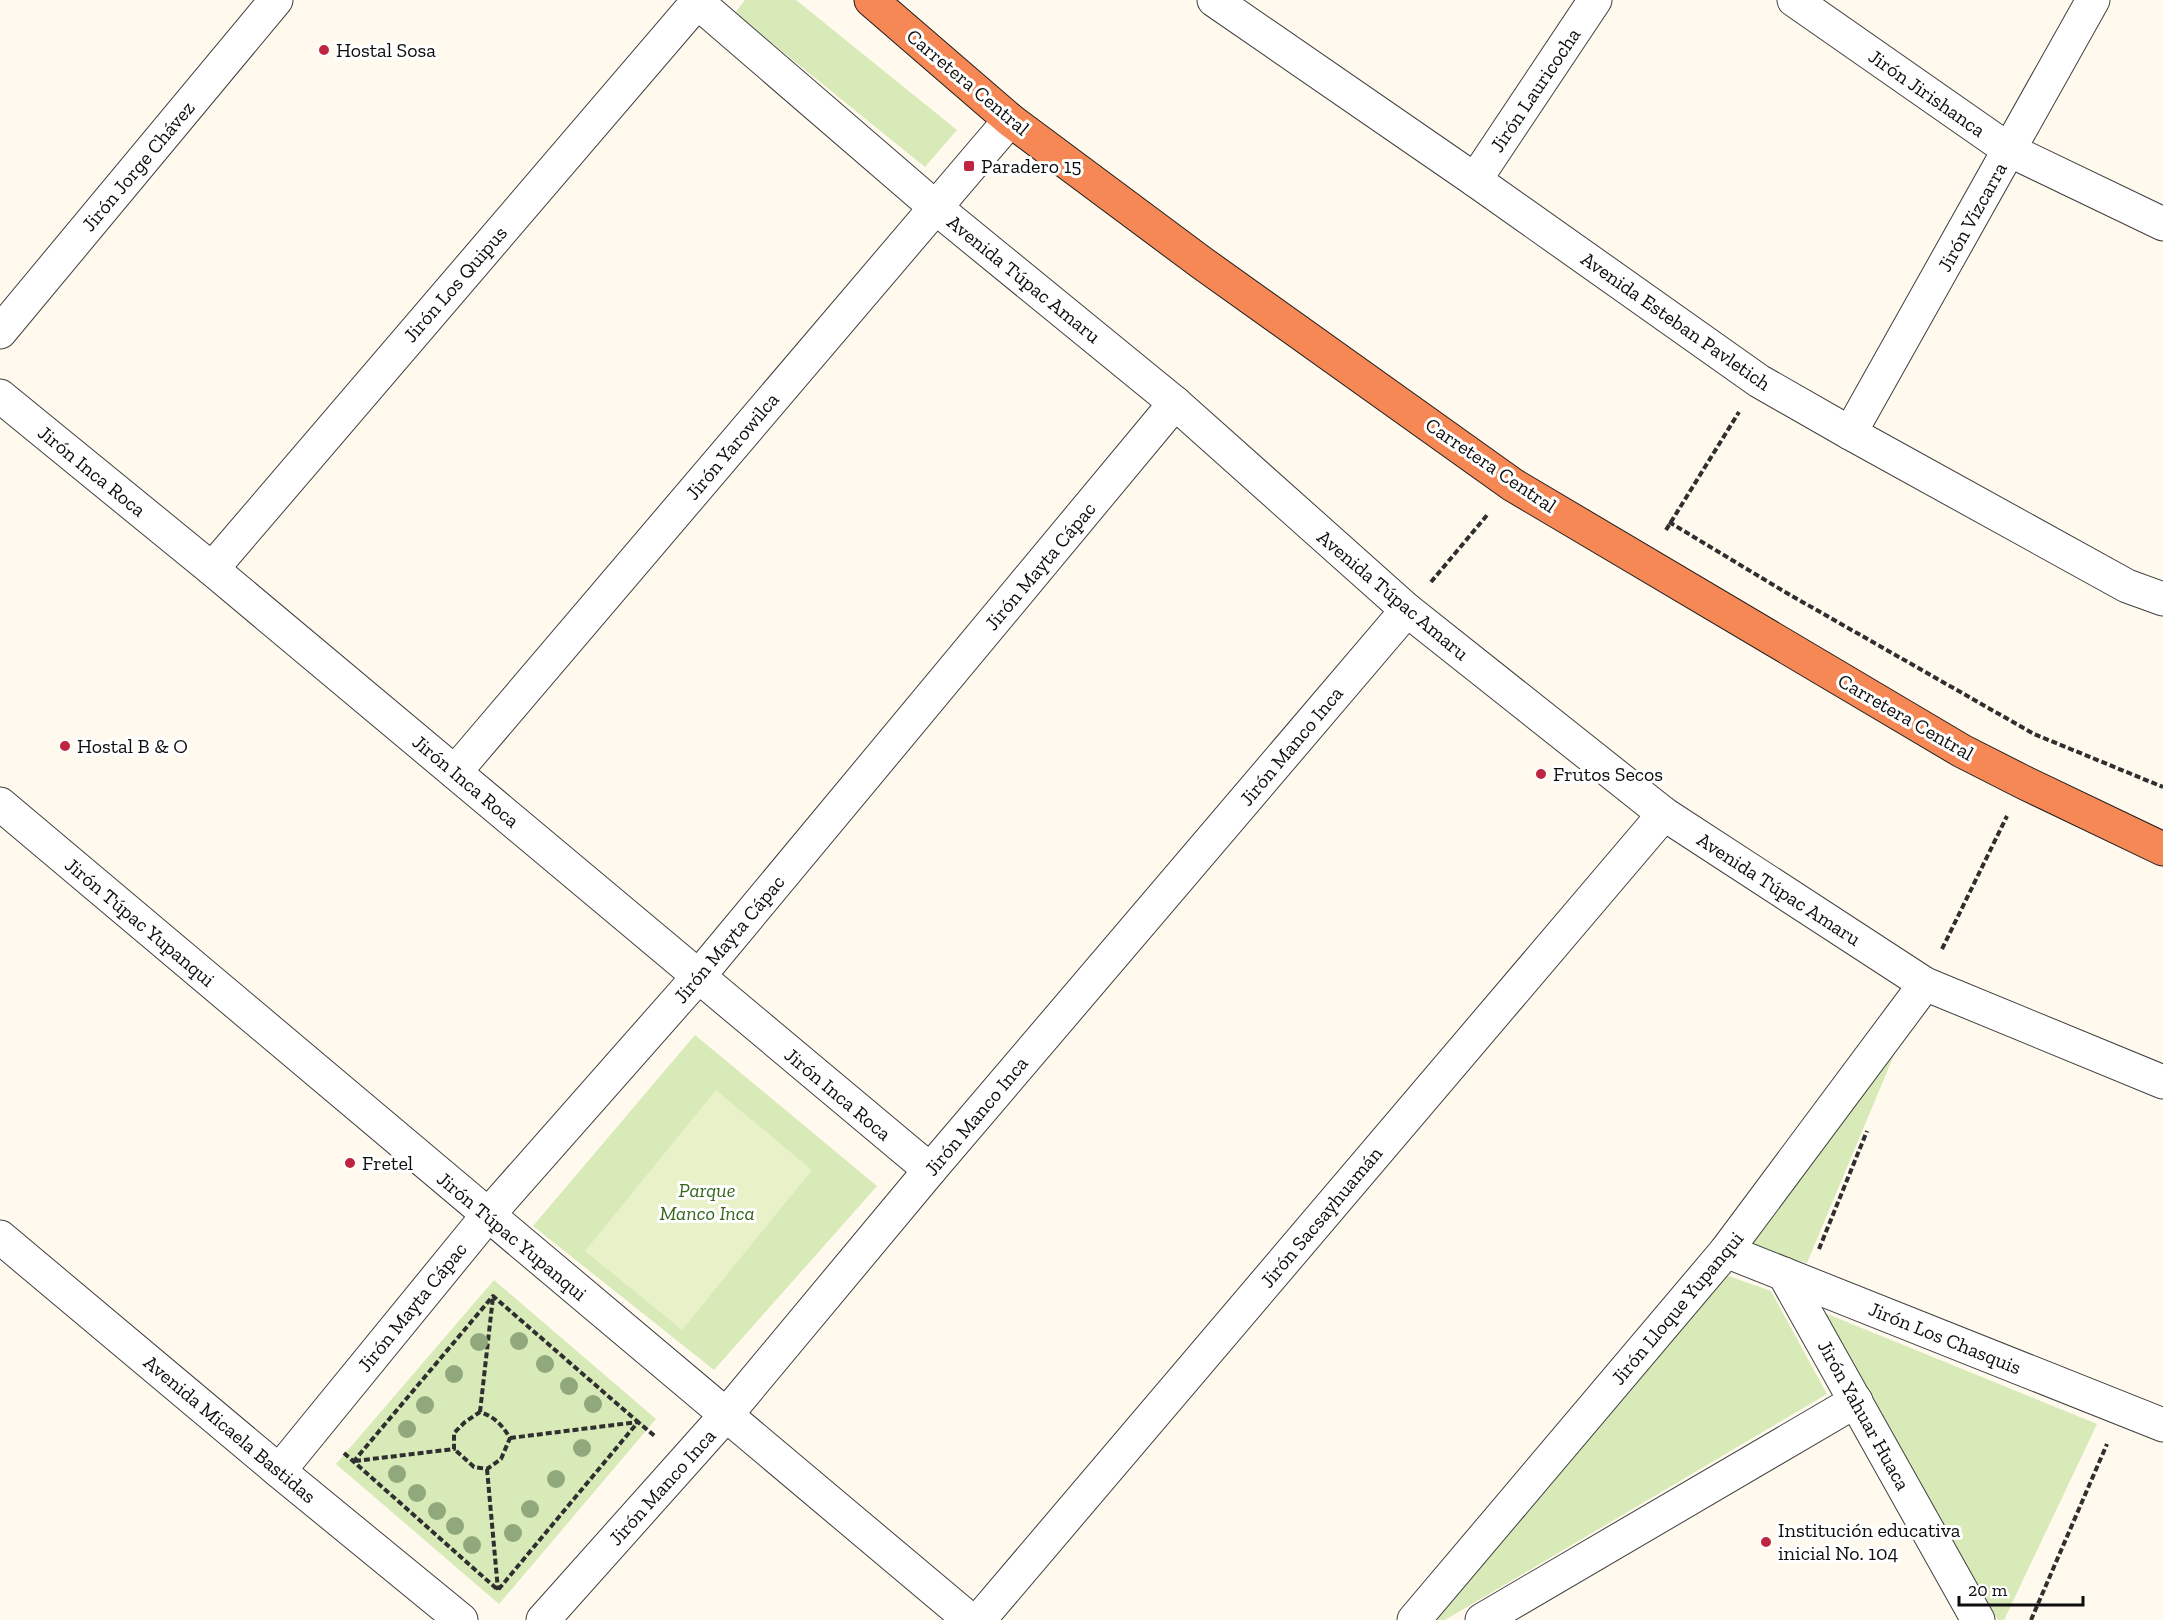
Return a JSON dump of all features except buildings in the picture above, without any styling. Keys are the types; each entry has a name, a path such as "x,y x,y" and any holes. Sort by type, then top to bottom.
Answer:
{"highway":[{"name":"Carretera Central","path":"871,0 1010,120 1192,256 1513,485 1962,751 2163,849"}],"street":[{"name":"Jirón Jorge Chávez","path":"0,332 276,0"},
{"name":"Avenida Esteban Pavletich","path":"1214,0 1475,180 1759,381 2127,586 2163,599"},
{"name":"Jirón Lauricocha","path":"1475,180 1595,0"},
{"name":"Jirón Jirishanca","path":"1794,0 2009,150 2163,224"},
{"name":"Jirón Vizcarra","path":"1850,433 2094,0"},
{"name":"Avenida Túpac Amaru","path":"697,1 935,207 1175,403 1407,610 1664,814 1925,984 2163,1082"},
{"name":"Jirón Los Quipus","path":"212,569 697,1"},
{"name":"Jirón Yarowilca","path":"455,772 1010,120"},
{"name":"Jirón Inca Roca","path":"0,396 212,569 930,1170"},
{"name":"Jirón Mayta Cápac","path":"279,1471 488,1215 698,977 1175,403"},
{"name":"Jirón Manco Inca","path":"543,1620 726,1415 930,1170 1407,610"},
{"name":"Jirón Túpac Yupanqui","path":"0,804 970,1620"},
{"name":"Jirón Sacsayhuamán","path":"979,1620 1664,814"},
{"name":"Jirón Lloque Yupanqui","path":"1414,1620 1726,1251 1925,984"},
{"name":"Avenida Micaela Bastidas","path":"0,1237 461,1620"},
{"name":"Jirón Los Chasquis","path":"1726,1251 2163,1425"},
{"name":"Jirón Yahuar Huaca","path":"1795,1278 1856,1401 1978,1620"},
{"path":"1482,1620 1856,1401"}],"path":[{"path":"1759,381 1669,522 1785,592 2034,734 2163,787"},
{"path":"1407,610 1513,485"},
{"path":"1925,984 2023,782"},
{"path":"1795,1278 1868,1128"},
{"path":"493,1296 480,1412 454,1433 454,1449 474,1467 487,1469 501,1459 510,1438"},
{"path":"493,1296 638,1422"},
{"path":"354,1461 493,1296"},
{"path":"2031,1620 2122,1409"},
{"path":"480,1412 491,1416 502,1425 510,1438"},
{"path":"510,1438 638,1422"},
{"path":"498,1590 638,1422"},
{"path":"354,1461 454,1449"},
{"path":"354,1461 498,1590"},
{"path":"487,1469 498,1590"}],"green space":[{"path":"745,0 796,0 957,130 925,167 735,13"},
{"path":"1907,1024 1807,1263 1744,1244"},
{"name":"Parque Manco Inca","path":"695,1035 877,1186 714,1370 533,1226"},
{"path":"716,1090 812,1170 682,1330 585,1251"},
{"path":"1720,1273 1771,1291 1827,1394 1445,1620 1435,1620"},
{"path":"494,1280 656,1419 499,1604 336,1464"},
{"path":"1820,1311 2097,1424 2004,1620 1998,1620"}],"place":[{"name":"Hostal Sosa","path":"324,50"},
{"name":"Paradero 15","path":"969,166"},
{"name":"Hostal B & O","path":"65,746"},
{"name":"Frutos Secos","path":"1541,774"},
{"name":"Fretel","path":"350,1163"},
{"name":"Institución educativa inicial No. 104","path":"1766,1542"}]}
